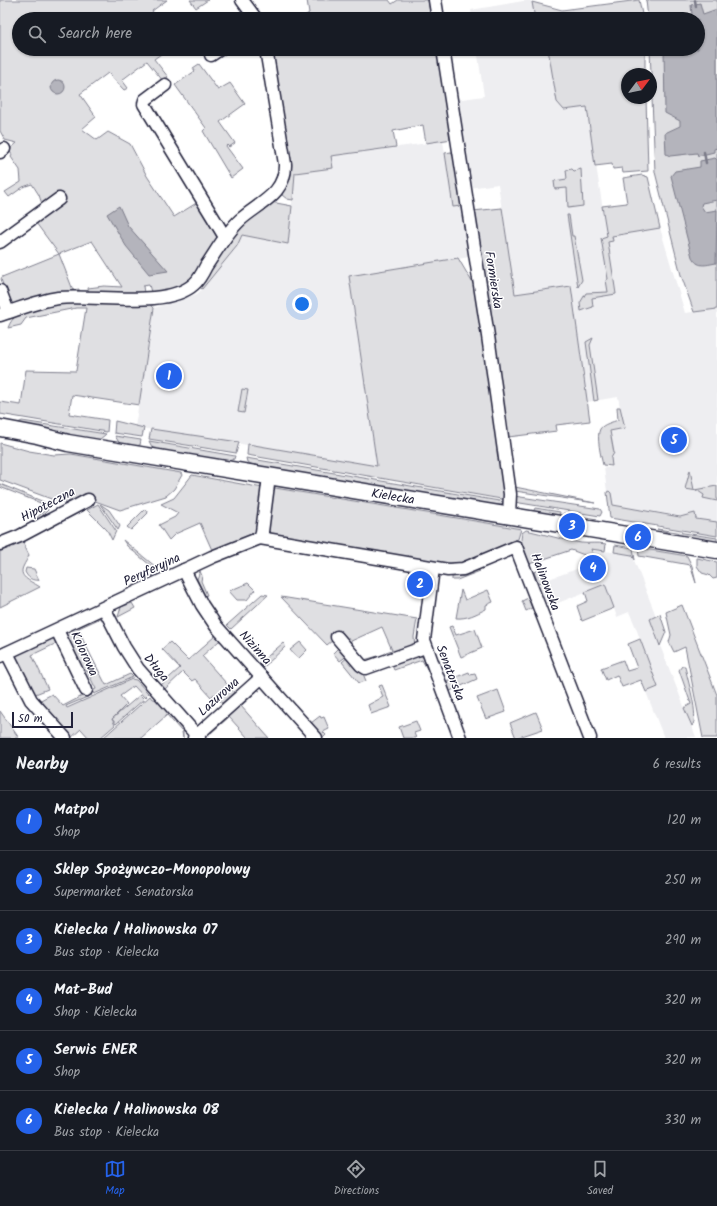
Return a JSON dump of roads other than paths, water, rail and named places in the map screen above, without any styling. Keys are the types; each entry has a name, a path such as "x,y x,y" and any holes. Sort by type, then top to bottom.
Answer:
{"main road":[{"name":"Kielecka","path":"0,428 37,435 68,444 717,550"},
{"name":"Kielecka","path":"0,438 41,444 68,444"}],"street":[{"path":"242,0 251,12"},
{"path":"435,0 437,12"},
{"path":"0,291 4,314 57,299 77,297 153,298 177,293 195,283 225,237 240,220 278,189 285,172 267,56"},
{"name":"Formierska","path":"444,56 504,446 510,494 509,516"},
{"path":"165,85 145,100 144,104 225,237"},
{"path":"0,242 59,199"},
{"path":"260,538 269,476"},
{"name":"Hipoteczna","path":"0,544 20,536 88,500"},
{"name":"Halinowska","path":"260,538 433,568 453,570 463,569 516,547 590,738"},
{"name":"Peryferyjna","path":"3,654 184,570 260,538"},
{"name":"Senatorska","path":"433,568 424,634 425,647 460,738"},
{"name":"Nizinna","path":"184,570 208,615 316,738"},
{"name":"Długa","path":"104,608 124,647 138,669 196,737"},
{"name":"Kolorowa","path":"57,630 86,690"},
{"path":"337,637 361,665 366,668 425,647"},
{"path":"3,654 29,696 65,738"},
{"name":"Lazurowa","path":"196,737 262,677"}],"waterway":[{"path":"695,0 696,7"},
{"path":"704,152 706,163"}],"place":[{"name":"Matpol","path":"169,376"},
{"name":"Serwis ENER","path":"674,440"},
{"name":"Kielecka / Halinowska 07","path":"572,526"},
{"name":"Kielecka / Halinowska 08","path":"638,537"},
{"name":"Mat-Bud","path":"593,568"},
{"name":"Sklep Spożywczo-Monopolowy","path":"420,584"}]}
